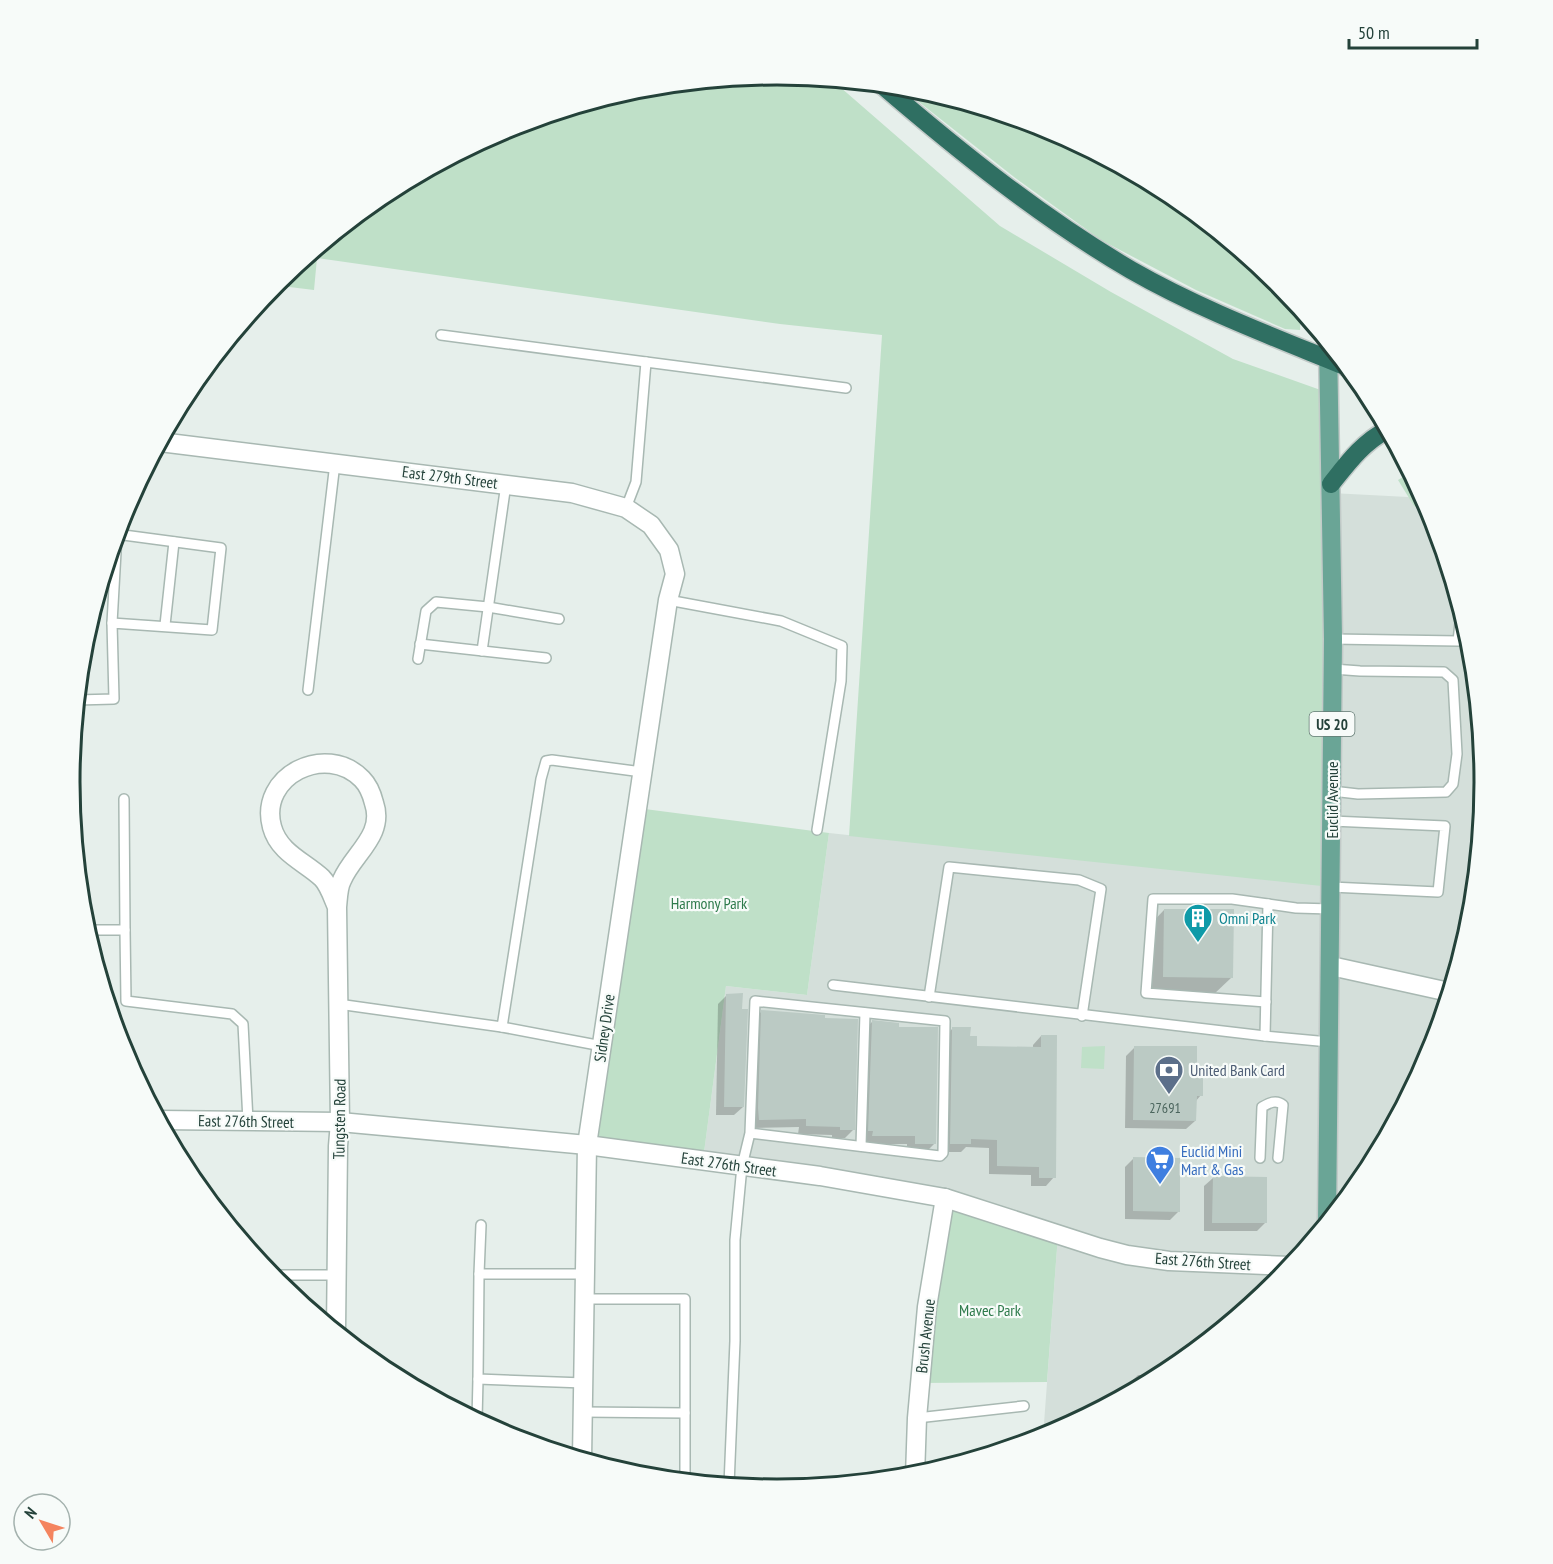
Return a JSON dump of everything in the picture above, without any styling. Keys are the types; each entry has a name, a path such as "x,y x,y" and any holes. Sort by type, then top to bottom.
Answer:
{"highway":[{"path":"895,95 1000,181 1086,243 1193,302 1295,347 1324,351"},
{"path":"1331,484 1359,450 1380,434"}],"main road":[{"name":"Euclid Avenue","path":"1327,1208 1333,639 1328,357"}],"street":[{"name":"East 279th Street","path":"168,443 572,493 626,508 651,525 669,549 675,574 668,600"},
{"name":"Sidney Drive","path":"582,1451 587,1145 668,600"},
{"name":"Tungsten Road","path":"336,1322 340,1122 337,907 341,881 374,832 377,812 371,794 362,779 331,762 310,764 291,774 277,789 271,807 272,827 280,845 324,879 337,907"},
{"path":"1331,966 1442,990"},
{"name":"East 276th Street","path":"168,1120 340,1122 587,1145 820,1176 945,1198 1127,1255 1168,1261 1278,1266"},
{"name":"Brush Avenue","path":"915,1465 916,1418 927,1307 945,1198"}],"lane":[{"path":"441,335 846,388"},
{"path":"626,508 636,482 646,362"},
{"path":"308,690 335,463"},
{"path":"482,651 506,484"},
{"path":"112,623 212,630 221,548 125,535"},
{"path":"165,626 174,542"},
{"path":"84,700 114,699 112,623 115,562"},
{"path":"668,600 781,621 842,646 841,681 817,830"},
{"path":"418,659 426,611 436,602 488,607 559,619"},
{"path":"1333,639 1458,640 1458,638"},
{"path":"420,644 546,658"},
{"path":"1332,669 1360,672 1444,672 1453,680 1457,754 1453,784 1446,792 1367,794 1332,791"},
{"path":"502,1027 541,779 546,761 642,772"},
{"path":"124,799 126,1001 231,1014 243,1024 248,1121"},
{"path":"1331,887 1438,892 1445,826 1332,821"},
{"path":"929,997 949,867 1079,880 1101,889 1082,1016"},
{"path":"1266,1002 1146,993 1152,899 1232,899 1296,908 1331,909"},
{"path":"1265,1036 1268,904"},
{"path":"96,930 125,930"},
{"path":"833,985 1082,1016 1329,1042"},
{"path":"729,1478 735,1341 735,1240 742,1166 750,1133 755,1001 945,1021 943,1153 940,1156 750,1133"},
{"path":"338,1004 502,1027 602,1046"},
{"path":"861,1146 865,1013"},
{"path":"1260,1158 1262,1107 1276,1102 1283,1105 1278,1158"},
{"path":"477,1411 481,1225"},
{"path":"479,1274 585,1274"},
{"path":"284,1275 337,1275"},
{"path":"585,1299 685,1299 686,1473"},
{"path":"478,1379 584,1383"},
{"path":"916,1418 1024,1406"},
{"path":"583,1412 685,1413"}],"shaded area":[{"path":"1331,493 1408,497 1413,499 1437,558 1450,602 1468,691 1474,782 1468,873 1460,918 1437,1006 1402,1090 1356,1169 1301,1242 1269,1275 1201,1335 1164,1362 1125,1386 1044,1426 1058,1235 945,1198 703,1160 726,986 807,995 829,833 1331,886"}],"green space":[{"path":"776,85 841,88 1000,226 1111,292 1233,359 1329,393 1331,887 849,836 882,335 780,324 317,258 389,202 428,178 510,138 552,122 641,98 686,91 731,86"},
{"path":"915,99 1001,122 1043,138 1125,178 1164,202 1236,258 1300,321 1300,330 1285,329 1196,290 1101,240 1014,177"},
{"path":"317,258 314,290 287,287"},
{"path":"1403,477 1416,507 1414,506 1398,480"},
{"name":"Harmony Park","path":"637,808 829,833 807,995 726,986 703,1160 587,1145"},
{"path":"1105,1046 1104,1069 1081,1068 1082,1047"},
{"name":"Mavec Park","path":"945,1198 1058,1235 1047,1382 920,1383"}],"building":[{"name":"Omni Park","path":"1164,909 1234,909 1233,978 1163,977"},
{"path":"743,993 742,1009 748,1009 744,1107 724,1107 726,994"},
{"path":"761,1010 825,1015 825,1018 858,1019 855,1130 806,1126 806,1119 759,1120"},
{"path":"872,1020 899,1023 899,1027 938,1027 936,1144 915,1144 915,1136 872,1136 873,1131 868,1131"},
{"path":"952,1027 971,1027 970,1036 977,1036 977,1046 1041,1047 1041,1035 1057,1035 1056,1178 1039,1178 1039,1167 997,1166 997,1140 971,1139 971,1144 950,1144"},
{"path":"1134,1046 1197,1046 1197,1066 1203,1066 1203,1096 1197,1096 1196,1121 1133,1120"},
{"path":"1133,1157 1180,1158 1180,1212 1133,1211"},
{"path":"1213,1176 1267,1177 1267,1223 1212,1223"}],"place":[{"name":"Omni Park","path":"1198,944"},
{"name":"United Bank Card","path":"1169,1096"},
{"name":"Euclid Mini Mart & Gas","path":"1160,1186"}]}
